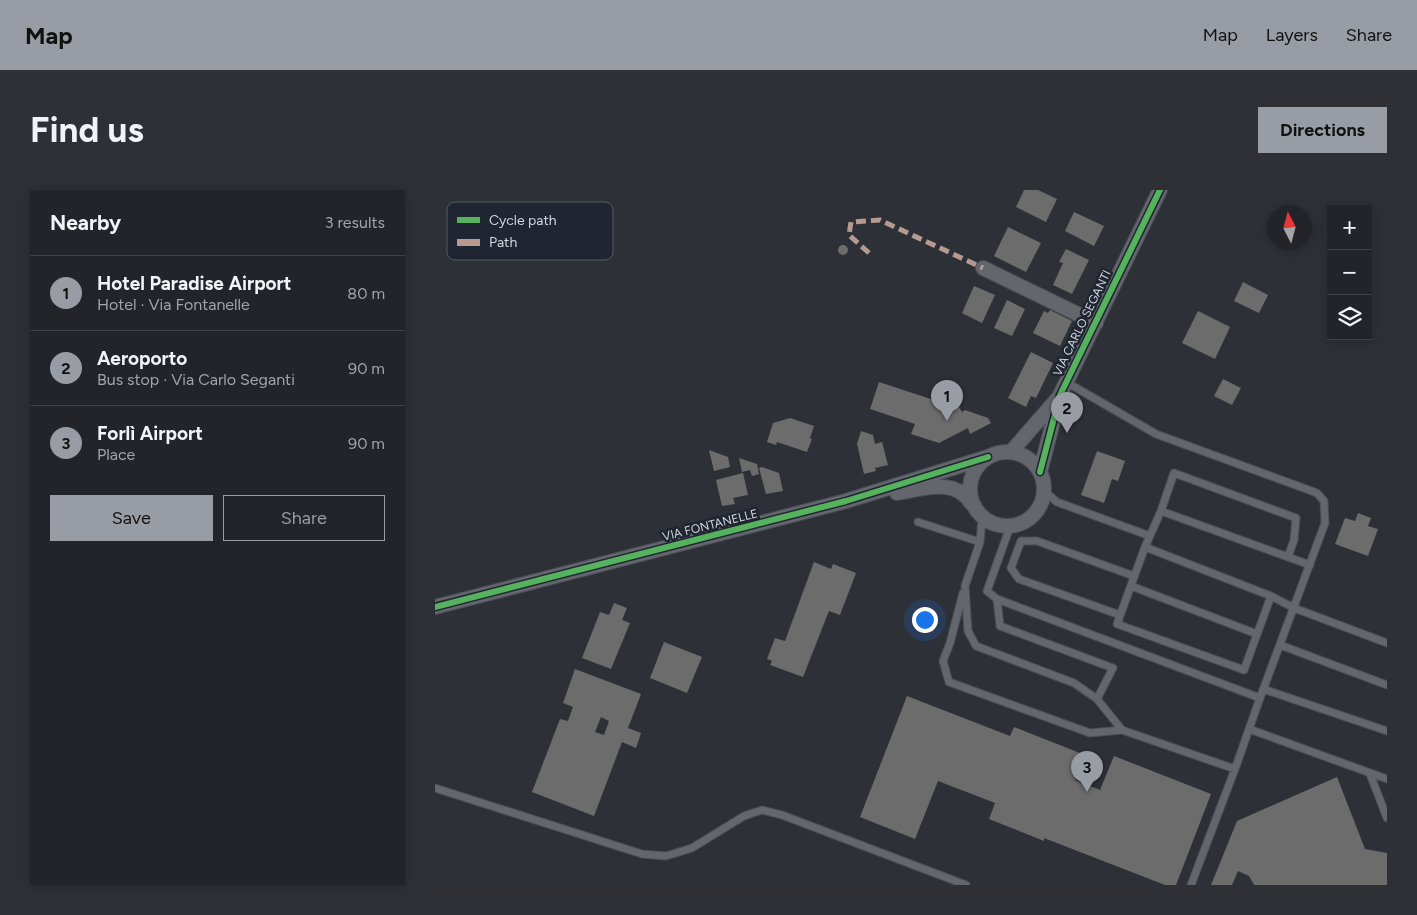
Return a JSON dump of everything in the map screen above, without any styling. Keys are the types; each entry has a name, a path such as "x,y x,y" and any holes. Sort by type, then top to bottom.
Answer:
{"street":[{"name":"VIA CARLO SEGANTI","path":"1011,452 1060,395 1160,190"},
{"path":"983,268 1096,322"},
{"name":"VIA CARLO SEGANTI","path":"1040,472 1060,395"},
{"path":"1000,452 1011,452 1025,457 1040,472 1044,491 1041,504 1034,515 1023,524 1010,527 993,525 982,518 971,503 969,490 972,475 979,464 988,457 1000,452"},
{"name":"VIA FONTANELLE","path":"435,607 847,501 988,457"},
{"name":"VIA FONTANELLE","path":"847,501 921,489 945,488 963,494 971,503"}],"lane":[{"path":"1067,382 1156,434 1317,493 1324,501 1325,523 1191,885"},
{"path":"1271,596 1244,670 1117,624 1174,473 1296,518 1294,540 1288,557"},
{"path":"1044,491 1057,502 1150,536"},
{"path":"1161,510 1310,565"},
{"path":"982,518 980,542 943,661 949,682 1090,734 1122,730 1235,769"},
{"path":"918,522 980,542"},
{"path":"1010,527 987,591 997,598 1260,698"},
{"path":"1120,615 1019,579 1011,568 1021,541 1037,541 1134,576"},
{"path":"1145,547 1271,596 1294,608 1387,643"},
{"path":"965,586 968,631 976,646 1073,683 1097,699 1122,730"},
{"path":"1131,586 1257,634"},
{"path":"997,598 1000,626 1113,668 1097,699"},
{"path":"1280,645 1387,684"},
{"path":"1263,689 1387,731"},
{"path":"1249,729 1387,779"},
{"path":"1370,774 1387,818"},
{"path":"435,788 643,854 666,856 692,848 744,816 762,810 782,815 966,885"}],"building":[{"path":"1024,190 1038,190 1057,199 1046,222 1016,207"},
{"path":"1074,212 1104,226 1094,246 1065,231"},
{"path":"1008,227 1041,243 1026,272 994,256"},
{"path":"841,245 845,245 848,250 847,254 841,255 838,252 838,248"},
{"path":"1066,249 1089,260 1072,294 1053,285 1063,263 1059,262"},
{"path":"1243,282 1268,295 1259,313 1234,301"},
{"path":"974,286 995,295 982,323 962,313"},
{"path":"1007,300 1025,309 1012,336 994,328"},
{"path":"1050,310 1072,321 1060,346 1033,333 1044,311 1048,313"},
{"path":"1198,311 1230,327 1215,359 1182,343"},
{"path":"1031,352 1053,363 1036,398 1031,396 1026,407 1008,398"},
{"path":"1223,379 1241,388 1232,405 1214,396"},
{"path":"879,382 949,405 949,408 957,403 962,412 965,410 988,418 991,423 970,434 968,428 939,443 911,434 915,424 870,409"},
{"path":"790,418 814,426 807,452 777,442 776,445 767,442 773,423"},
{"path":"861,431 873,435 875,444 882,442 888,465 875,468 876,471 864,474 857,444"},
{"path":"709,450 728,457 730,467 714,471"},
{"path":"1097,451 1125,461 1118,481 1112,479 1104,503 1081,495"},
{"path":"739,458 757,464 759,474 752,476 750,470 742,472"},
{"path":"762,467 779,473 783,491 766,494 759,468"},
{"path":"743,473 748,495 733,498 735,504 722,506 716,480"},
{"path":"1358,513 1371,518 1368,526 1378,529 1368,556 1335,544 1345,518 1355,521"},
{"path":"814,562 831,569 833,564 856,573 840,615 829,611 803,677 770,665 772,661 767,659 775,638 785,641"},
{"path":"614,603 627,608 622,620 630,623 611,669 582,658 600,612 609,615"},
{"path":"664,642 702,657 687,693 650,678"},
{"path":"575,669 641,694 628,728 641,733 636,748 622,742 594,816 532,792 560,719 568,721 573,707 563,703","holes":["601,717 609,721 604,735 595,732"]},
{"path":"907,696 1010,736 1014,727 1085,755 1075,780 1100,790 1114,756 1211,794 1176,885 1165,885 1044,838 1044,841 989,819 995,803 938,781 915,839 860,817"},
{"path":"1337,777 1365,849 1387,853 1387,885 1254,885 1249,876 1238,871 1232,885 1211,885 1237,821"}],"marked path":[{"path":"869,253 849,235 851,222 880,220 983,268"}],"cycle path":[{"path":"1040,472 1060,395 1160,190"},
{"path":"435,607 846,501 988,457"}],"place":[{"name":"Hotel Paradise Airport","path":"947,421"},
{"name":"Aeroporto","path":"1067,433"},
{"name":"Forlì Airport","path":"1087,792"}]}
